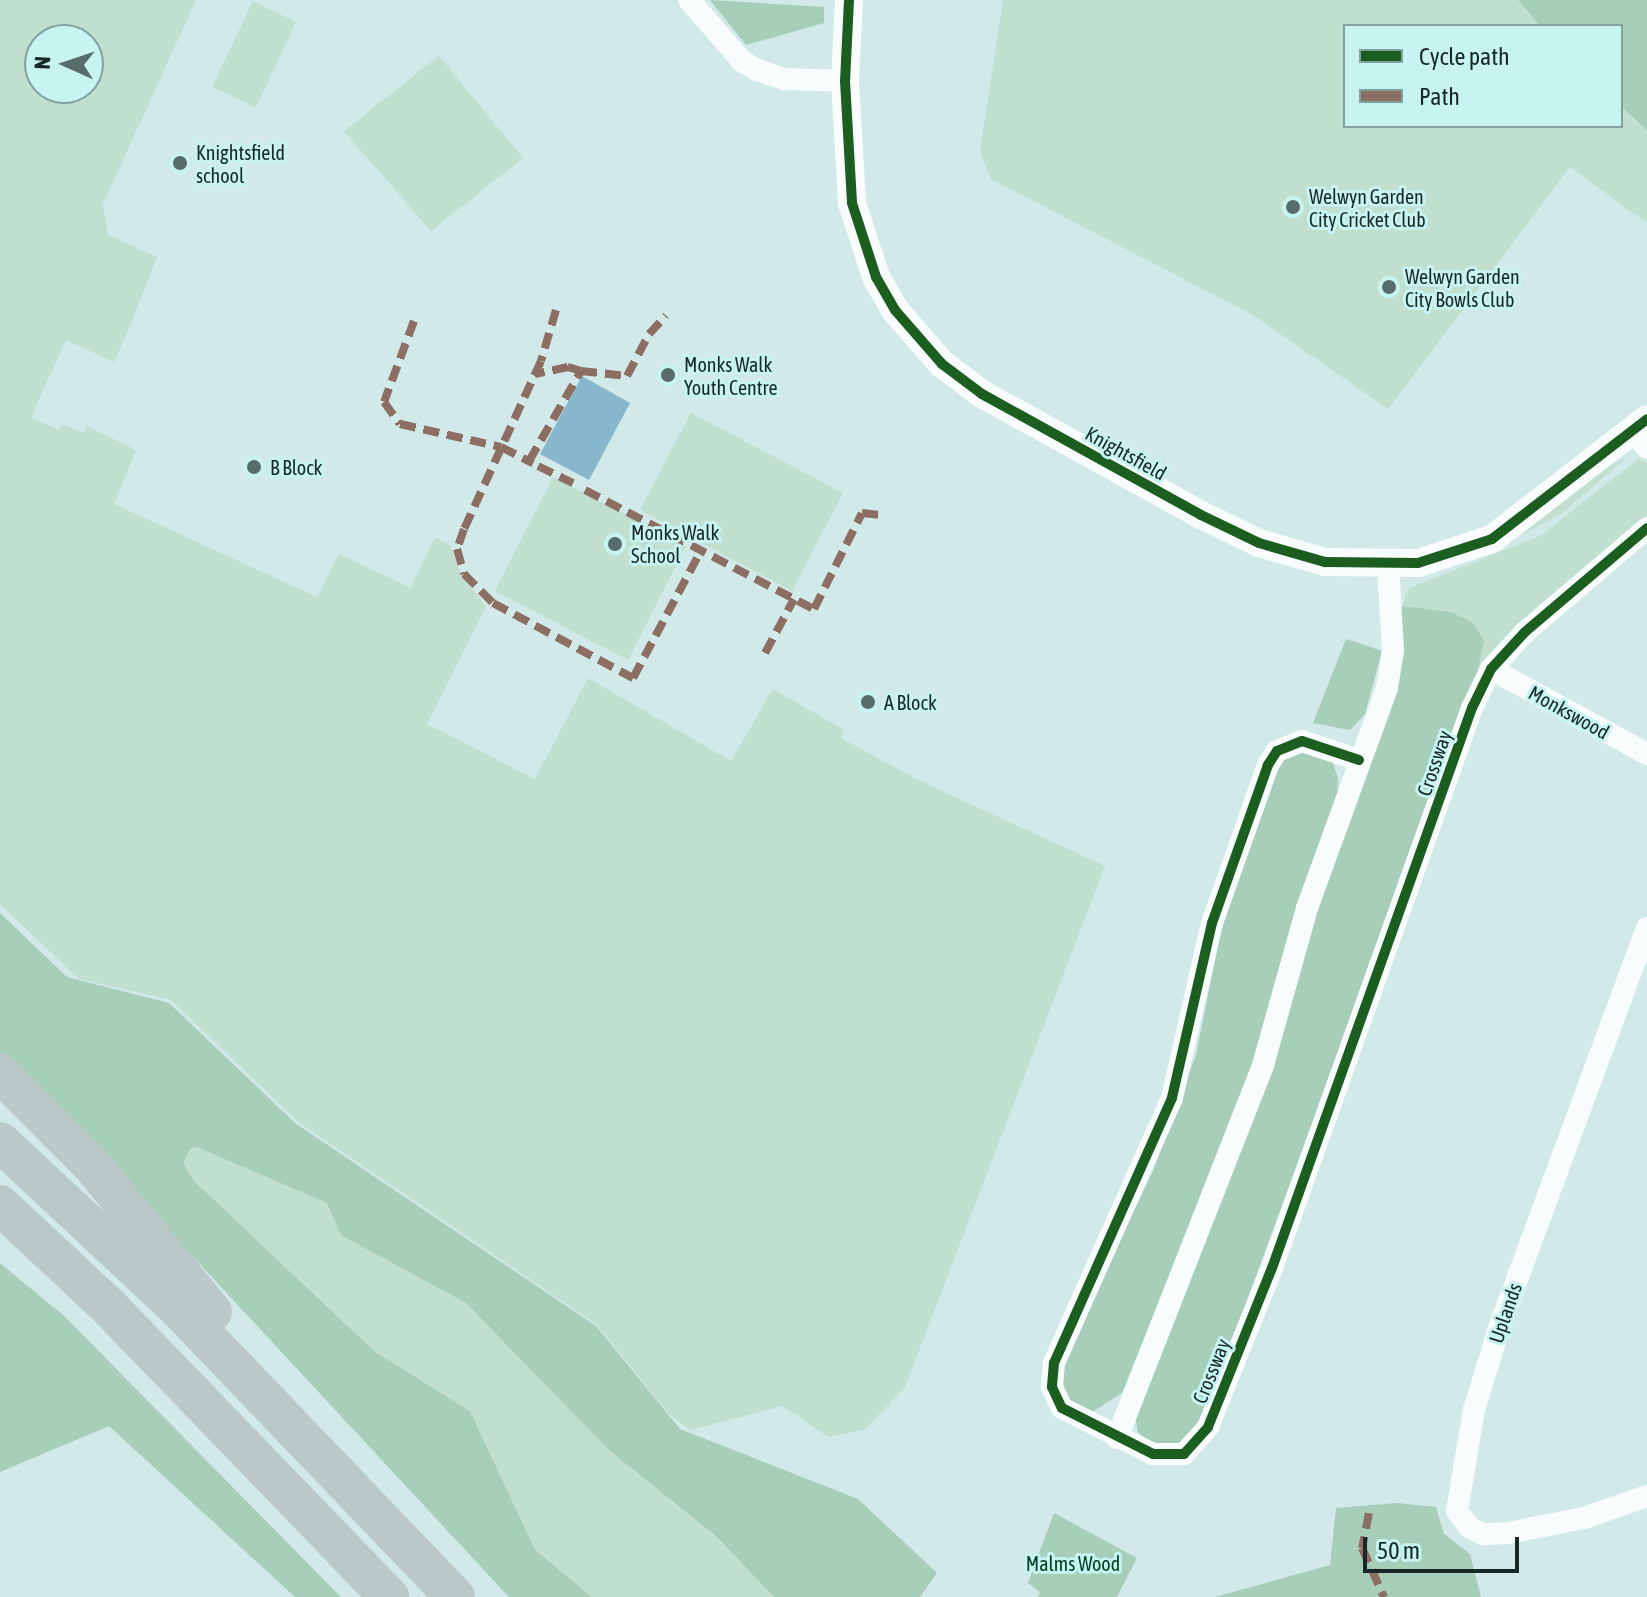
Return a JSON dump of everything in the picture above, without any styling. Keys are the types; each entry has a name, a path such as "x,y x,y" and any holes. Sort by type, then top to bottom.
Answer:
{"highway":[{"path":"0,1073 139,1220 351,1487"},
{"path":"0,1142 174,1304 455,1597"},
{"path":"0,1205 110,1308 389,1597"}],"street":[{"path":"689,0 742,61 757,70 785,79 845,81"},
{"name":"Knightsfield","path":"849,0 845,81 852,203 862,243 895,310 942,364 1008,409 1259,543 1325,562 1388,566 1447,557 1492,539 1642,433"},
{"name":"Crossway","path":"1359,760 1315,742 1290,743 1277,751 1226,877 1172,1098 1054,1363 1052,1387 1062,1408 1153,1454 1174,1456 1195,1447 1208,1427 1277,1254 1472,708 1491,669 1525,632 1647,528"},
{"path":"1117,1438 1263,1065 1307,908 1387,688 1393,650 1388,566"},
{"name":"Monkswood","path":"1491,669 1647,754"},
{"name":"Uplands","path":"1647,928 1501,1322 1474,1410 1457,1511 1469,1527 1483,1534 1508,1533 1584,1518 1647,1496"}],"green space":[{"path":"0,0 196,0 103,204 108,235 157,257 129,328 114,362 66,340 31,417 59,430 62,424 83,433 87,426 136,450 114,504 317,597 339,554 411,588 435,537 450,545 461,574 486,606 427,724 535,779 588,678 731,761 773,689 844,730 841,738 918,780 1105,866 905,1387 864,1430 828,1437 783,1406 690,1430 669,1414 596,1324 298,1122 171,1000 79,979 0,904"},
{"path":"710,0 824,7 824,23 746,45"},
{"name":"Welwyn Garden City Cricket Club","path":"1003,0 1518,0 1538,24 1343,24 1343,128 1623,128 1623,107 1647,129 1647,223 1570,167 1388,409 1253,315 991,179 980,151"},
{"path":"1518,0 1647,0 1647,130 1623,108 1623,24 1538,24"},
{"path":"253,1 296,22 256,107 212,87"},
{"path":"439,56 523,158 431,231 344,131"},
{"path":"691,413 843,493 792,591 640,510"},
{"path":"1626,458 1561,514 1520,536 1606,467"},
{"path":"1638,459 1647,463 1647,515 1500,643 1477,673 1451,612 1402,606 1409,588 1540,536"},
{"path":"553,477 686,546 628,660 495,591"},
{"path":"1402,606 1451,612 1473,623 1484,641 1477,673 1201,1426 1192,1439 1173,1448 1147,1442 1138,1432 1134,1410 1274,1058"},
{"path":"1346,639 1382,651 1365,714 1350,730 1313,723"},
{"path":"1293,750 1330,755 1338,778 1337,799 1254,1066 1122,1393 1092,1412 1062,1396 1063,1359 1153,1171 1196,1055 1222,926 1281,760"},
{"path":"0,913 67,977 169,1003 295,1123 596,1326 680,1429 858,1499 937,1573 920,1597 774,1597 717,1537 609,1450 466,1303 341,1235 327,1203 197,1147 190,1149 183,1163 195,1182 375,1352 470,1411 535,1550 592,1597 509,1597 53,1106 0,1060"},
{"path":"197,1147 327,1203 342,1235 466,1303 609,1450 717,1537 774,1597 592,1597 535,1550 470,1411 375,1352 195,1182 183,1163 190,1149"},
{"path":"0,1263 64,1316 341,1597 295,1597 109,1426 0,1472"},
{"path":"1397,1503 1436,1507 1444,1534 1470,1554 1481,1597 1215,1597 1330,1565 1336,1508"},
{"name":"Malms Wood","path":"1054,1513 1137,1558 1117,1597 1038,1597 1040,1592 1028,1583"}],"water":[{"path":"582,376 630,403 589,480 540,454"}],"marked path":[{"path":"556,310 541,361 457,549 464,574 493,603 633,678 702,549"},
{"path":"581,371 627,376 649,334 666,316"},
{"path":"414,321 384,402 400,424 501,447 533,463"},
{"path":"529,461 581,371 568,367 535,374"},
{"path":"538,466 573,483"},
{"path":"585,490 814,609 862,513 880,515"},
{"path":"765,653 794,599"},
{"path":"1369,1513 1362,1548 1384,1597"}],"cycle path":[{"path":"849,0 845,81 852,203 876,277 895,310 942,364 982,394 1201,515 1259,543 1325,562 1418,563 1492,539 1647,419"},
{"path":"1359,760 1302,741 1277,751 1268,765 1212,923 1172,1098 1054,1363 1052,1387 1062,1408 1153,1454 1184,1454 1208,1427 1272,1268 1472,708 1491,669 1525,632 1647,528"}],"place":[{"name":"Knightsfield school","path":"180,163"},
{"name":"Welwyn Garden City Cricket Club","path":"1293,207"},
{"name":"Welwyn Garden City Bowls Club","path":"1389,287"},
{"name":"Monks Walk Youth Centre","path":"668,375"},
{"name":"B Block","path":"254,467"},
{"name":"Monks Walk School","path":"615,544"},
{"name":"A Block","path":"868,702"}]}
